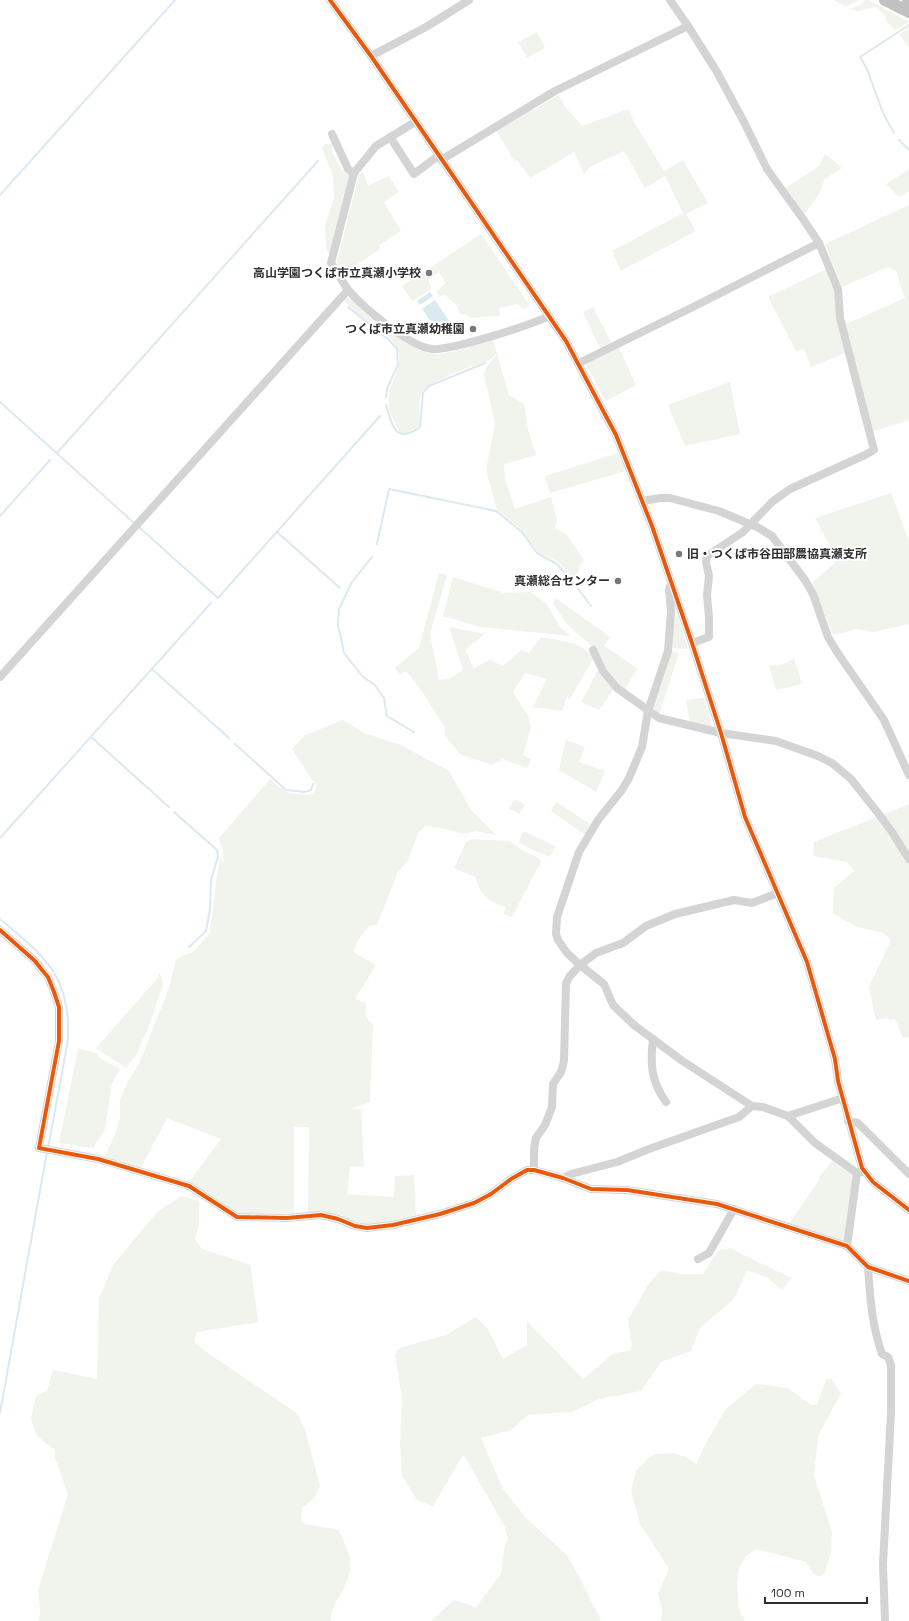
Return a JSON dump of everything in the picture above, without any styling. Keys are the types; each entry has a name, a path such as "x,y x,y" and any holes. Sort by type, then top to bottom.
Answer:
{"highway":[{"path":"885,0 909,12"}],"street":[{"path":"330,0 371,56 550,316 579,363 616,435 672,583 721,733 745,817 804,951 811,974 835,1059 860,1172 847,1246"},
{"path":"371,56 426,27 469,0"},
{"path":"670,0 717,72 767,169 819,243 838,289 840,318 874,450 790,489 772,502 754,519 751,524 734,538 708,554 706,557 709,576 707,594 709,637 692,643"},
{"path":"390,137 414,174 555,91 688,26"},
{"path":"415,122 375,147 354,174 332,263 348,290 381,321 412,341 433,349 470,342 550,316"},
{"path":"332,134 348,169 354,174"},
{"path":"579,363 698,305 819,243"},
{"path":"0,677 348,290"},
{"path":"642,502 661,498 670,498 718,511 764,530 772,536 814,594 828,637 836,652 884,720 909,775"},
{"path":"672,583 669,586 671,611 668,651 648,711 642,747 622,790 598,820 579,852 557,917 556,934 558,940 567,953 604,984 613,1005 634,1025 653,1040 752,1106 763,1107 788,1116 815,1143 860,1172 909,1210"},
{"path":"593,650 609,680 617,688 659,718 721,733 776,741 818,756 832,763 851,780 878,813 909,859"},
{"path":"534,1170 534,1149 536,1138 545,1125 552,1107 553,1084 561,1072 564,1061 566,982 570,976 580,965 596,954 623,943 646,926 675,914 734,900 752,902 778,893"},
{"path":"0,930 35,961 42,970 50,982 59,1007 59,1041 39,1148 98,1159 189,1186 237,1217 287,1218 321,1215 328,1216 355,1226 367,1228 393,1225 440,1214 474,1203 491,1194 511,1179 527,1170 534,1170 563,1178 591,1189 627,1190 717,1204 734,1209 847,1246 868,1267 909,1281"},
{"path":"653,1040 651,1060 653,1078 658,1091 666,1102"},
{"path":"788,1116 843,1098"},
{"path":"563,1178 571,1174 618,1162 649,1149 739,1117 752,1106"},
{"path":"848,1121 858,1124 909,1174"},
{"path":"698,1259 709,1253 734,1209"},
{"path":"868,1267 871,1308 878,1343 882,1354 888,1357 891,1365 892,1413 883,1564 885,1621"}],"shaded area":[{"path":"833,0 859,0 846,7"},
{"path":"866,0 909,22 895,30 887,22 885,16 876,7 858,11 850,9 861,5"},
{"path":"909,28 909,48 899,34"},
{"path":"537,32 545,48 527,58 518,42"},
{"path":"558,95 567,109 582,126 628,109 635,124 664,171 683,160 708,203 686,214 696,231 621,271 612,251 683,213 665,176 645,188 624,151 590,167 584,174 574,152 530,178 517,160 514,161 496,130 532,108 534,110"},
{"path":"334,143 331,150 342,170 351,176 330,256 326,247 325,226 334,198 333,176 322,148 325,144"},
{"path":"825,154 842,168 825,179 819,194 804,215 786,188 819,166"},
{"path":"909,169 909,192 899,197 886,184"},
{"path":"364,173 368,186 389,176 399,192 384,202 401,231 379,245 380,249 343,275 337,262 359,174"},
{"path":"909,205 909,420 872,432 846,324 905,298 896,271 888,267 842,287 825,244"},
{"path":"481,234 530,306 523,309 518,304 499,308 500,316 470,318 467,315 460,314 457,306 445,295 440,296 436,292 446,283 439,272 428,280 432,288 412,301 402,286"},
{"path":"828,268 836,292 846,353 811,367 804,349 796,351 768,297"},
{"path":"430,292 433,296 420,305 417,301"},
{"path":"346,297 350,298 356,303 366,315 383,328 402,341 422,351 439,354 453,352 493,340 509,395 524,404 528,429 536,455 504,464 505,479 515,509 551,497 557,520 555,528 567,535 584,560 579,566 579,571 573,579 557,561 538,552 521,529 497,510 486,470 495,424 484,373 496,354 490,360 442,378 426,388 422,393 420,401 419,426 406,434 401,433 393,420 389,409 389,398 399,362 399,354 396,346 389,337 356,313 344,301"},
{"path":"435,300 449,321 437,330 422,309"},
{"path":"593,307 612,344 601,350 583,312"},
{"path":"619,348 636,385 606,401 585,363"},
{"path":"730,382 740,434 685,446 668,405"},
{"path":"618,453 626,471 550,493 545,476"},
{"path":"891,493 909,541 909,624 873,632 857,629 833,635 812,583 835,563 829,544 815,518"},
{"path":"439,573 447,575 430,634 439,680 449,679 463,670 449,627 485,634 465,650 474,668 490,660 503,666 521,650 529,653 541,637 577,645 589,653 593,659 570,699 567,697 562,711 533,707 547,679 525,673 513,692 528,716 531,727 523,755 531,760 527,768 503,759 492,765 460,754 445,736 445,728 422,691 406,671 399,675 395,668 419,648"},
{"path":"453,577 504,593 530,592 545,602 561,628 571,636 480,627 443,616"},
{"path":"556,598 610,637 604,646 637,668 625,690 609,672 596,650 567,624 553,603"},
{"path":"678,616 688,649 671,648 674,617"},
{"path":"671,651 679,653 659,715 651,710 664,677"},
{"path":"794,658 802,684 776,690 769,665 776,666 788,662"},
{"path":"598,670 614,689 599,710 581,702"},
{"path":"704,698 713,728 690,723 686,700"},
{"path":"343,720 364,733 401,745 449,771 471,810 496,835 476,831 463,834 426,826 418,833 408,860 398,872 377,925 370,925 358,940 353,952 376,965 355,999 366,1003 366,1016 373,1026 370,1102 351,1109 361,1109 364,1166 350,1167 347,1194 394,1197 395,1176 414,1175 416,1215 374,1224 363,1224 322,1212 308,1212 309,1127 294,1127 294,1213 240,1214 189,1182 221,1139 167,1118 141,1168 104,1157 114,1137 120,1118 120,1100 127,1083 139,1064 169,988 176,960 193,952 210,933 220,858 224,862 223,851 219,838 270,779 280,788 293,794 312,794 317,787 292,749 305,735"},
{"path":"566,740 585,747 579,762 605,771 596,792 559,770"},
{"path":"515,799 525,805 519,814 509,808"},
{"path":"556,802 590,824 585,835 551,811"},
{"path":"909,804 909,1037 903,1038 895,1019 890,1020 887,1018 876,1020 869,987 891,940 883,933 857,927 833,913 834,888 854,871 847,862 813,856 814,842"},
{"path":"523,831 555,846 550,857 519,842"},
{"path":"471,839 509,841 529,854 539,858 541,862 512,917 504,914 505,907 489,900 483,894 475,877 454,868 466,842"},
{"path":"160,973 163,984 149,1026 136,1055 126,1068 96,1048 156,980"},
{"path":"78,1048 96,1053 101,1059 120,1069 112,1083 105,1129 93,1148 59,1143"},
{"path":"834,1159 853,1172 854,1177 845,1242 789,1224 820,1179 818,1178"},
{"path":"182,1196 199,1201 199,1223 195,1239 202,1249 251,1265 258,1322 197,1332 194,1342 298,1414 305,1430 320,1486 314,1498 302,1508 301,1521 305,1524 339,1530 350,1559 348,1577 331,1614 331,1621 39,1621 40,1609 38,1590 68,1494 55,1458 55,1450 37,1436 31,1419 36,1396 47,1391 53,1370 97,1379 99,1298 113,1265 158,1211"},
{"path":"730,1248 791,1278 782,1290 768,1278 747,1270 734,1299 700,1328 691,1351 661,1362 641,1391 599,1399 572,1412 528,1415 511,1430 481,1438 503,1489 527,1519 566,1554 581,1580 601,1621 432,1621 454,1600 476,1607 501,1574 505,1545 508,1539 505,1527 463,1455 433,1506 417,1500 402,1476 400,1445 402,1398 395,1355 399,1348 446,1335 476,1317 488,1329 503,1359 527,1345 527,1321 583,1379 614,1353 629,1351 632,1345 628,1320 648,1285 661,1270 681,1274 703,1274 718,1251"},
{"path":"831,1378 841,1393 818,1436 814,1476 832,1532 831,1552 825,1572 821,1576 814,1575 806,1562 756,1549 746,1556 739,1569 737,1584 739,1609 745,1621 661,1621 662,1610 658,1594 669,1569 640,1524 631,1491 636,1471 648,1458 656,1454 672,1453 686,1457 696,1464 725,1410 756,1384 788,1388 811,1405 817,1405 826,1380"}],"waterway":[{"path":"0,195 175,0"},
{"path":"894,133 883,113 867,69 860,57 909,25"},
{"path":"899,140 909,150"},
{"path":"57,453 318,161"},
{"path":"348,307 389,340 397,349 398,365 388,386 386,397"},
{"path":"386,405 390,420 396,431 405,434 412,432 420,427 423,393 429,386 485,363"},
{"path":"0,402 134,523"},
{"path":"140,528 218,598 380,416"},
{"path":"0,516 50,460"},
{"path":"377,544 389,489 496,511 522,532 537,553 557,564 591,606"},
{"path":"277,532 340,588"},
{"path":"372,557 352,582 339,609 338,624 344,653 363,677 375,685 384,698 387,716 414,732"},
{"path":"0,838 211,603"},
{"path":"152,669 229,738"},
{"path":"91,737 169,807"},
{"path":"235,744 286,790 305,792 311,790 313,784"},
{"path":"174,812 217,850 218,856 211,880 210,909 206,931 189,947"},
{"path":"0,919 30,945 52,969 60,983 65,999 68,1018 68,1040 48,1148"},
{"path":"0,1413 47,1152"}],"cycle path":[{"path":"330,0 371,56 566,341 616,435 652,526 692,643 721,733 745,817 807,962 835,1059 838,1081 862,1168 873,1182 909,1210"},
{"path":"0,930 35,961 48,977 59,1007 59,1041 39,1148 98,1159 189,1186 237,1217 287,1218 321,1215 338,1219 355,1226 367,1228 393,1225 440,1214 474,1203 491,1194 511,1179 527,1170 534,1170 563,1178 591,1189 627,1190 717,1204 847,1246 868,1267 909,1281"}],"place":[{"name":"高山学園つくば市立真瀬小学校","path":"429,273"},
{"name":"つくば市立真瀬幼稚園","path":"473,329"},
{"name":"旧・つくば市谷田部農協真瀬支所","path":"679,554"},
{"name":"真瀬総合センター","path":"618,581"}]}
